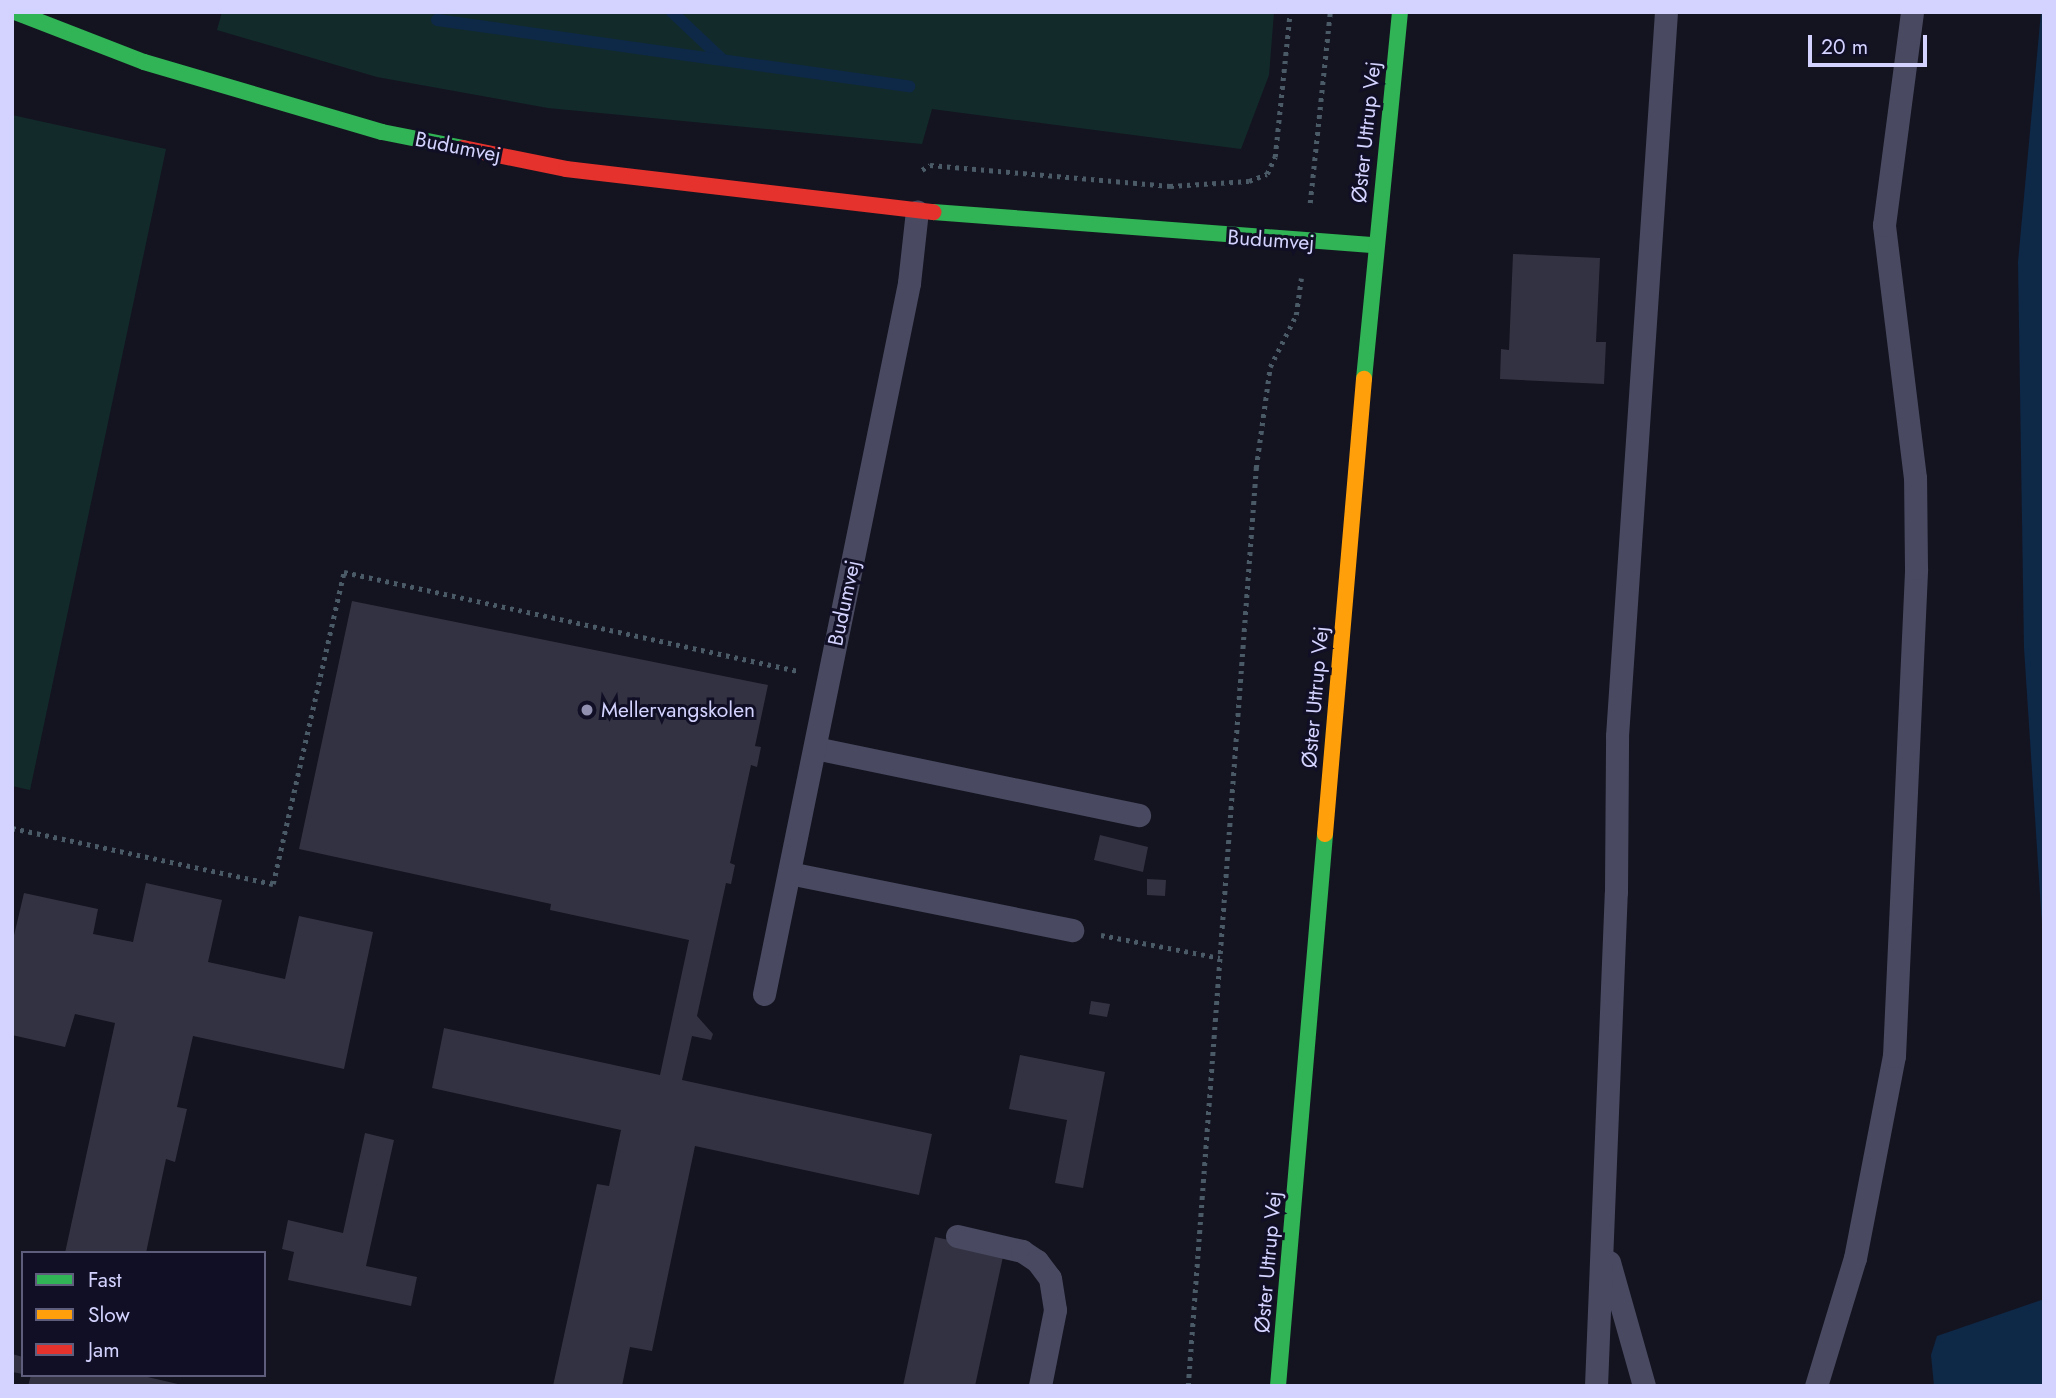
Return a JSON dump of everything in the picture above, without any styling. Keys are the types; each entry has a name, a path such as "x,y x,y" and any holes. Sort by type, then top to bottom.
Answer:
{"street":[{"name":"Budumvej","path":"15,12 144,62 382,132 566,169 917,211 1306,243 1375,245"},
{"name":"Øster Uttrup Vej","path":"1278,1386 1375,245 1400,12"}],"lane":[{"path":"1595,1386 1603,1242 1617,736 1666,12"},
{"path":"1816,1386 1854,1258 1894,1056 1915,517 1895,287 1884,225 1912,12"},
{"name":"Budumvej","path":"764,994 909,283 917,211"},
{"path":"815,748 1139,815"},
{"path":"789,873 1072,930"},
{"path":"957,1236 1022,1251 1037,1261 1050,1278 1055,1310 1040,1386"},
{"path":"1603,1242 1644,1386"}],"path":[{"path":"917,211 920,171 930,165 1170,186 1249,181 1267,174 1275,157 1290,12"},
{"path":"1188,1386 1256,468 1270,367 1296,314 1330,12"},
{"path":"12,828 274,884 344,572 829,677"},
{"path":"1072,930 1220,958"}],"green space":[{"path":"222,12 1274,12 1269,75 1241,149 932,109 922,144 548,108 377,77 217,30"},
{"path":"12,115 166,149 30,790 12,786"}],"water":[{"path":"2041,12 2044,12 2044,956 2024,648 2018,262"},
{"path":"2044,1299 2044,1386 1934,1386 1931,1355 1937,1336"}],"building":[{"path":"1513,254 1600,258 1596,342 1606,342 1604,384 1500,379 1501,349 1509,350"},
{"path":"352,601 768,685 755,746 761,747 757,767 751,765 730,863 735,865 731,884 726,883 697,1016 713,1034 711,1040 692,1036 682,1080 932,1134 919,1195 695,1146 652,1351 630,1347 622,1386 553,1386 597,1184 609,1186 621,1130 432,1088 444,1028 660,1075 689,940 550,910 551,904 299,849"},
{"path":"1100,835 1148,847 1143,872 1094,860"},
{"path":"1147,879 1166,880 1165,896 1147,895"},
{"path":"146,883 222,900 208,962 285,979 299,916 373,932 344,1069 193,1036 177,1107 187,1109 175,1162 166,1159 146,1251 65,1251 115,1023 75,1014 65,1047 12,1035 12,944 24,893 98,909 93,934 133,942"},
{"path":"1091,1001 1110,1004 1107,1017 1089,1014"},
{"path":"1020,1055 1105,1072 1083,1188 1055,1183 1067,1120 1009,1109"},
{"path":"365,1133 394,1140 366,1266 417,1277 411,1306 288,1280 294,1252 282,1249 288,1220 343,1233"},
{"path":"935,1237 1004,1252 975,1386 903,1386"},
{"path":"12,1354 21,1356 21,1374 12,1372"},
{"path":"30,1377 148,1377 182,1385 28,1386"}],"waterway":[{"path":"672,12 723,60"},
{"path":"437,20 909,86"}],"traffic: fast":[{"path":"15,12 144,62 382,132 463,148"},
{"path":"1364,379 1400,12"},
{"path":"933,212 1375,245"},
{"path":"1278,1386 1325,834"}],"traffic: slow":[{"path":"1325,834 1364,379"}],"traffic: jam":[{"path":"463,148 566,169 933,212"}],"place":[{"name":"Mellervangskolen","path":"587,710"}]}
